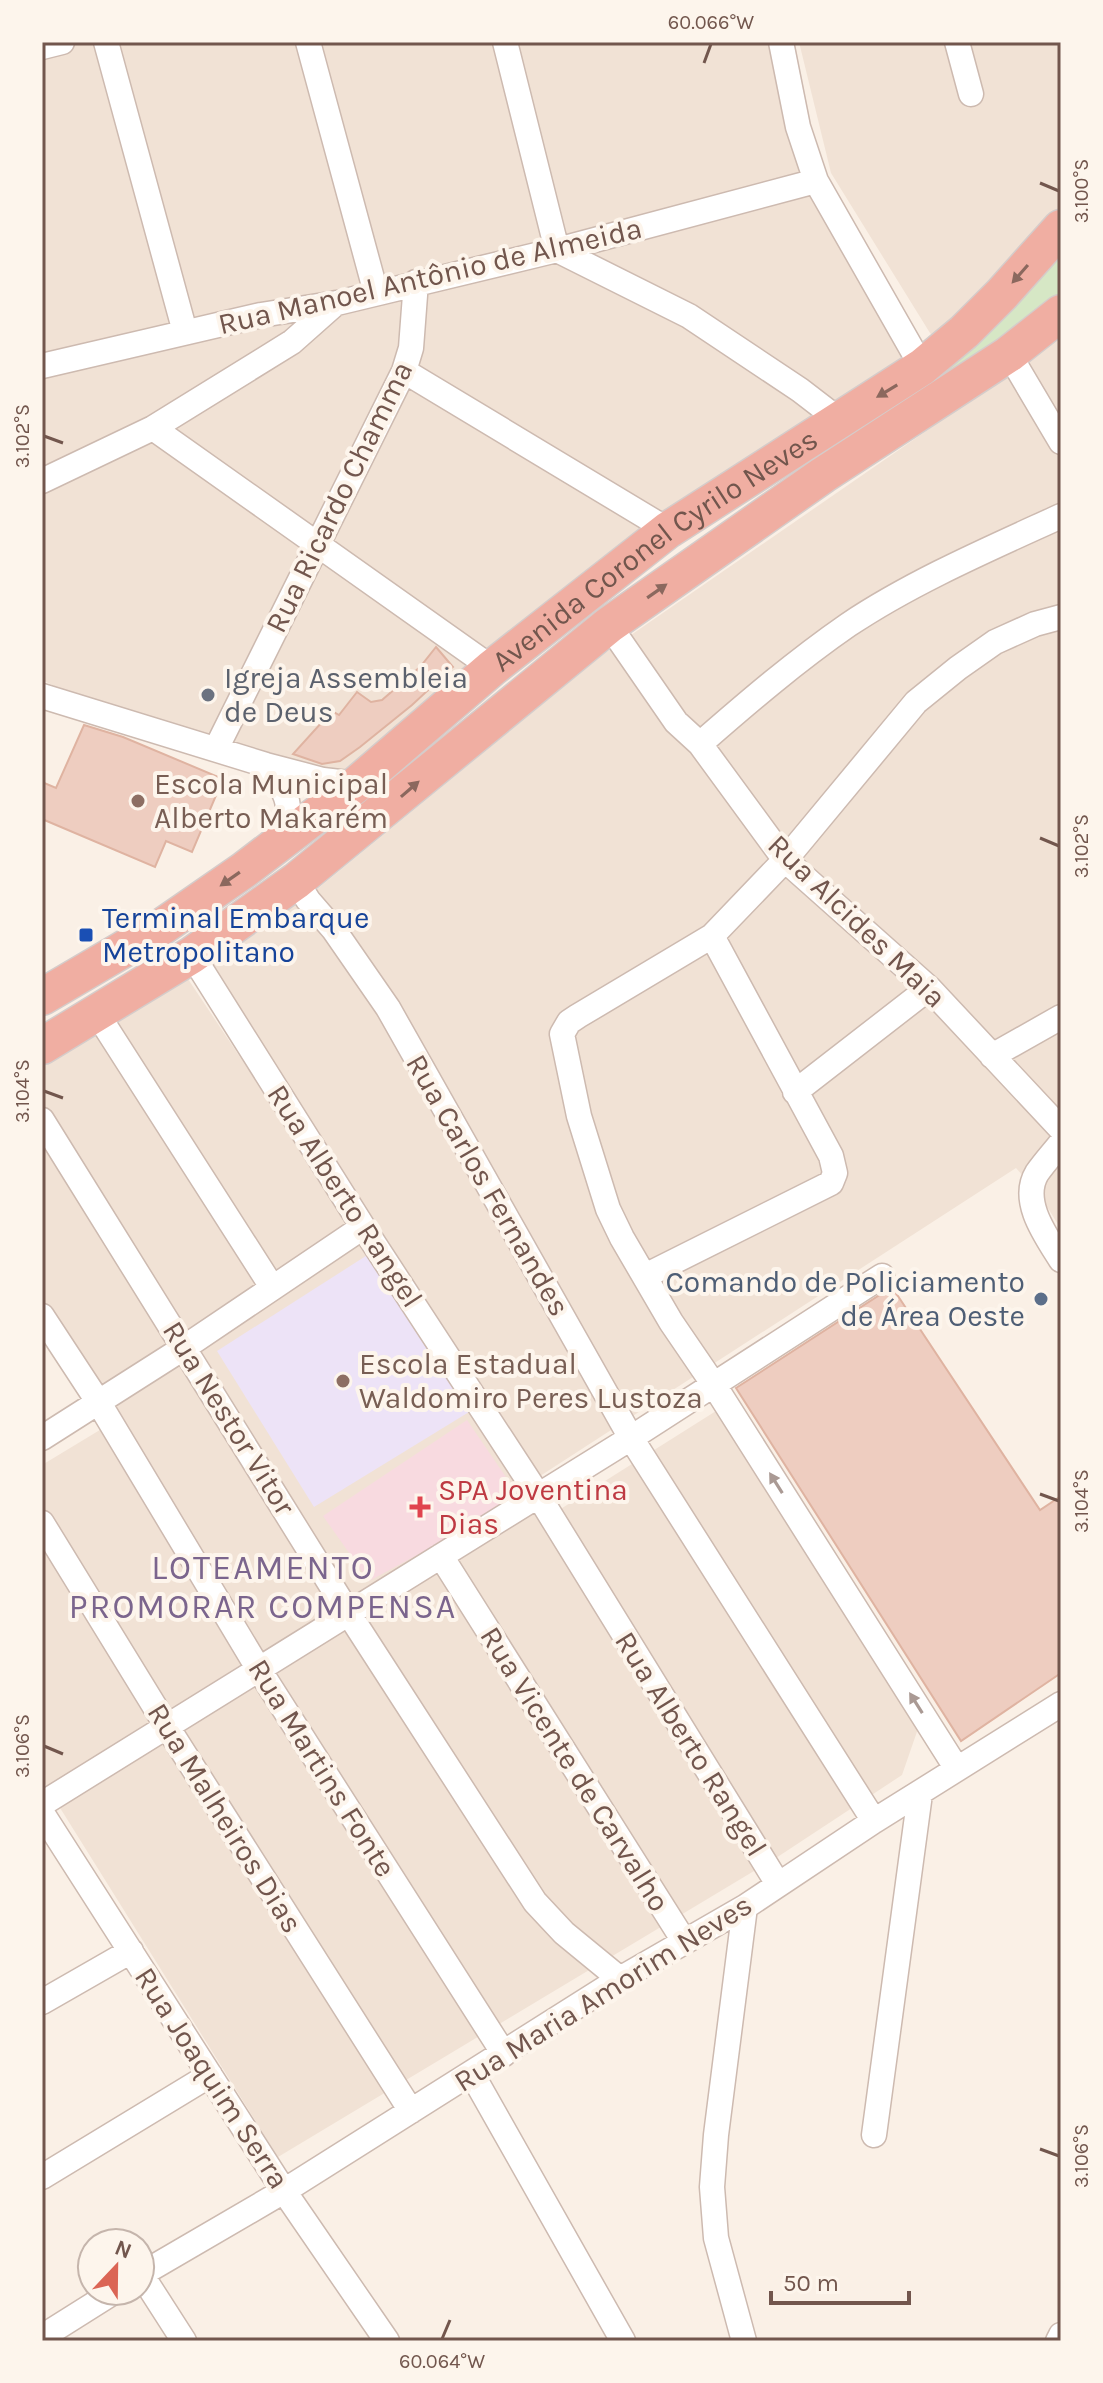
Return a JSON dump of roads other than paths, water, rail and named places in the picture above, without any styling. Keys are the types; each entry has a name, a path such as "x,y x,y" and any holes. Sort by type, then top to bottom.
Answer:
{"highway":[{"name":"Avenida Coronel Cyrilo Neves","path":"42,997 163,926 273,847 357,784 492,668 668,530 922,367 964,332 1057,236"},
{"name":"Avenida Coronel Cyrilo Neves","path":"42,1046 192,955 296,881 609,625 823,475 1009,354 1061,313"}],"street":[{"path":"42,47 62,42"},
{"path":"106,42 185,332"},
{"path":"308,42 376,293"},
{"path":"505,42 557,250 689,316 800,390 839,420"},
{"path":"781,42 798,127 816,181 922,367"},
{"path":"957,42 971,94"},
{"name":"Rua Manoel Antônio de Almeida","path":"42,366 261,315 337,303 557,250 816,181"},
{"name":"Rua Ricardo Chamma","path":"216,749 404,371 411,348 416,282"},
{"path":"42,481 153,428 292,342 337,303"},
{"path":"1009,354 1061,442"},
{"path":"404,371 668,530"},
{"path":"153,428 492,668"},
{"path":"700,744 767,686 850,624 960,563 1061,516"},
{"path":"957,1769 671,1322 608,1209 579,1116 562,1042 565,1029 578,1016 712,936 785,860 916,702 995,642 1035,624 1061,617"},
{"name":"Rua Alcides Maia","path":"609,625 676,722 700,744 785,860 929,988 1061,1129"},
{"path":"42,696 266,765 323,780 357,784"},
{"path":"266,765 285,791 288,805 284,828 273,847"},
{"name":"Rua Carlos Fernandes","path":"296,881 388,1008 631,1438 874,1821"},
{"path":"645,1276 831,1183 835,1173 831,1156 712,936"},
{"name":"Rua Alberto Rangel","path":"192,955 363,1227 538,1495 778,1884"},
{"path":"795,1092 929,988"},
{"path":"96,1012 272,1287"},
{"path":"992,1056 1061,1017"},
{"name":"Rua Nestor Vitor","path":"42,1120 349,1614 535,1902 564,1933 620,1979"},
{"path":"1061,1143 1036,1175 1030,1190 1035,1212 1061,1260"},
{"path":"42,1438 185,1347 363,1227"},
{"path":"42,1804 631,1438 882,1276"},
{"name":"Rua Martins Fonte","path":"42,1316 99,1403 258,1668 504,2054"},
{"name":"Rua Malheiros Dias","path":"42,1523 411,2111"},
{"name":"Rua Vicente de Carvalho","path":"441,1556 684,1941"},
{"name":"Rua Maria Amorim Neves","path":"156,2266 284,2191 620,1979 745,1907 874,1821 1061,1704"},
{"path":"874,2135 920,1794"},
{"name":"Rua Joaquim Serra","path":"42,1813 284,2191 387,2341"},
{"path":"744,2341 716,2238 712,2187 745,1907"},
{"path":"42,2002 131,1951"},
{"path":"472,2074 623,2341"},
{"path":"42,2177 210,2075"},
{"path":"156,2298 184,2341"},
{"path":"42,2337 90,2307"},
{"path":"1058,2341 1061,2335"}],"place":[{"name":"Igreja Assembleia de Deus","path":"208,695"},
{"name":"Escola Municipal Alberto Makarém","path":"138,801"},
{"name":"Terminal Embarque Metropolitano","path":"86,935"},
{"name":"Comando de Policiamento de Área Oeste","path":"1041,1299"},
{"name":"Escola Estadual Waldomiro Peres Lustoza","path":"343,1381"},
{"name":"SPA Joventina Dias","path":"420,1507"}],"district":[{"name":"LOTEAMENTO PROMORAR COMPENSA","path":"263,1586"}]}
